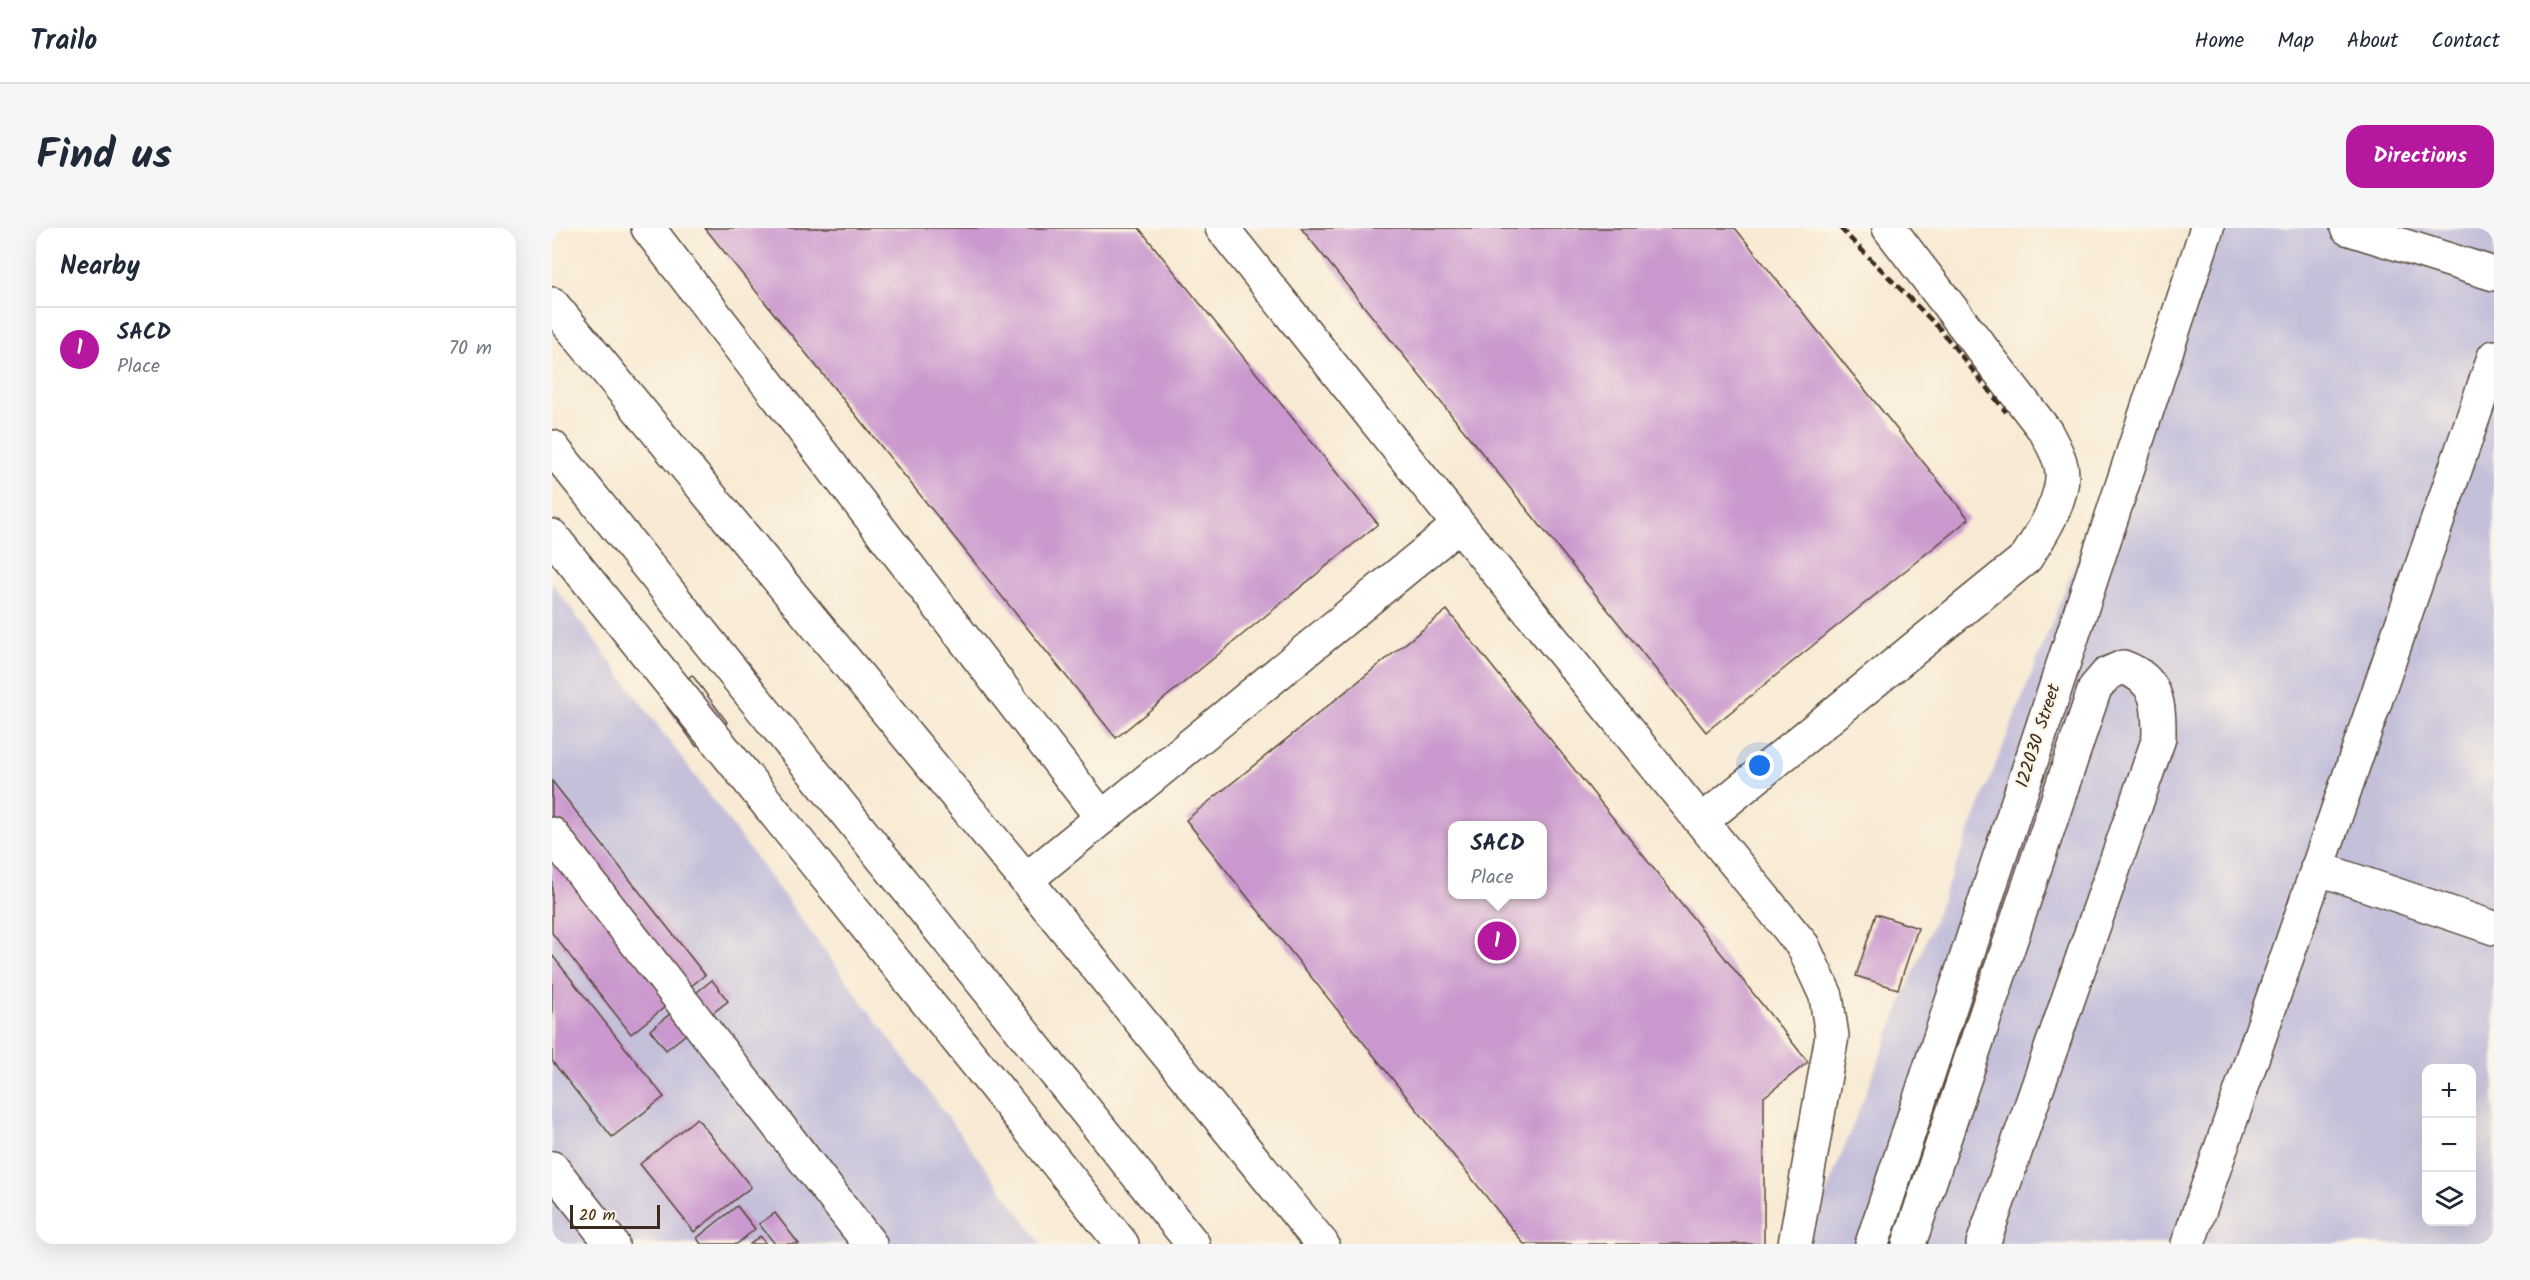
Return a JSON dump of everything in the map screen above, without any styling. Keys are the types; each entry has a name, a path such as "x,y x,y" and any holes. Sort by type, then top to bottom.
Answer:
{"street":[{"path":"648,228 1102,818"},
{"path":"1222,228 1459,525 1803,946 1826,996 1832,1036 1795,1244"},
{"path":"1702,820 2026,558 2048,524 2059,496 2062,465 2046,432 1889,228"},
{"name":"122030 Street","path":"1872,1244 2206,228"},
{"path":"2347,228 2494,274"},
{"path":"552,304 1322,1244"},
{"path":"2188,1244 2494,357"},
{"path":"552,447 1193,1244"},
{"path":"1026,880 1459,525"},
{"path":"552,536 1122,1244"},
{"path":"1909,1244 2095,688 2107,674 2123,667 2137,672 2152,687 2158,708 2159,738 1983,1244"},
{"path":"552,834 870,1244"},
{"path":"2317,868 2494,928"},
{"path":"552,1168 612,1244"}],"shaded area":[{"path":"2208,228 2494,228 2494,1244 1806,1244"},
{"path":"552,583 1042,1244 552,1244"}],"building":[{"path":"705,228 1139,228 1378,524 1116,738"},
{"path":"1301,228 1735,228 1969,519 1706,732"},
{"path":"1447,610 1808,1062 1764,1097 1764,1244 1524,1244 1186,820"},
{"path":"692,675 727,722 696,746 667,707 674,702 668,694"},
{"path":"552,781 705,975 631,1034 552,933"},
{"path":"1876,914 1918,928 1898,989 1856,976"},
{"path":"552,955 664,1097 612,1137 552,1061"},
{"path":"712,980 728,1001 666,1050 650,1030"},
{"path":"697,1118 751,1187 694,1232 640,1164"},
{"path":"737,1206 755,1229 737,1244 701,1244 697,1238"},
{"path":"775,1213 799,1244 775,1244 759,1224"},
{"path":"760,1236 766,1244 750,1244"}],"railway":[{"path":"1840,228 1939,328 2006,412"}],"place":[{"name":"SACD","path":"1497,941"}]}
